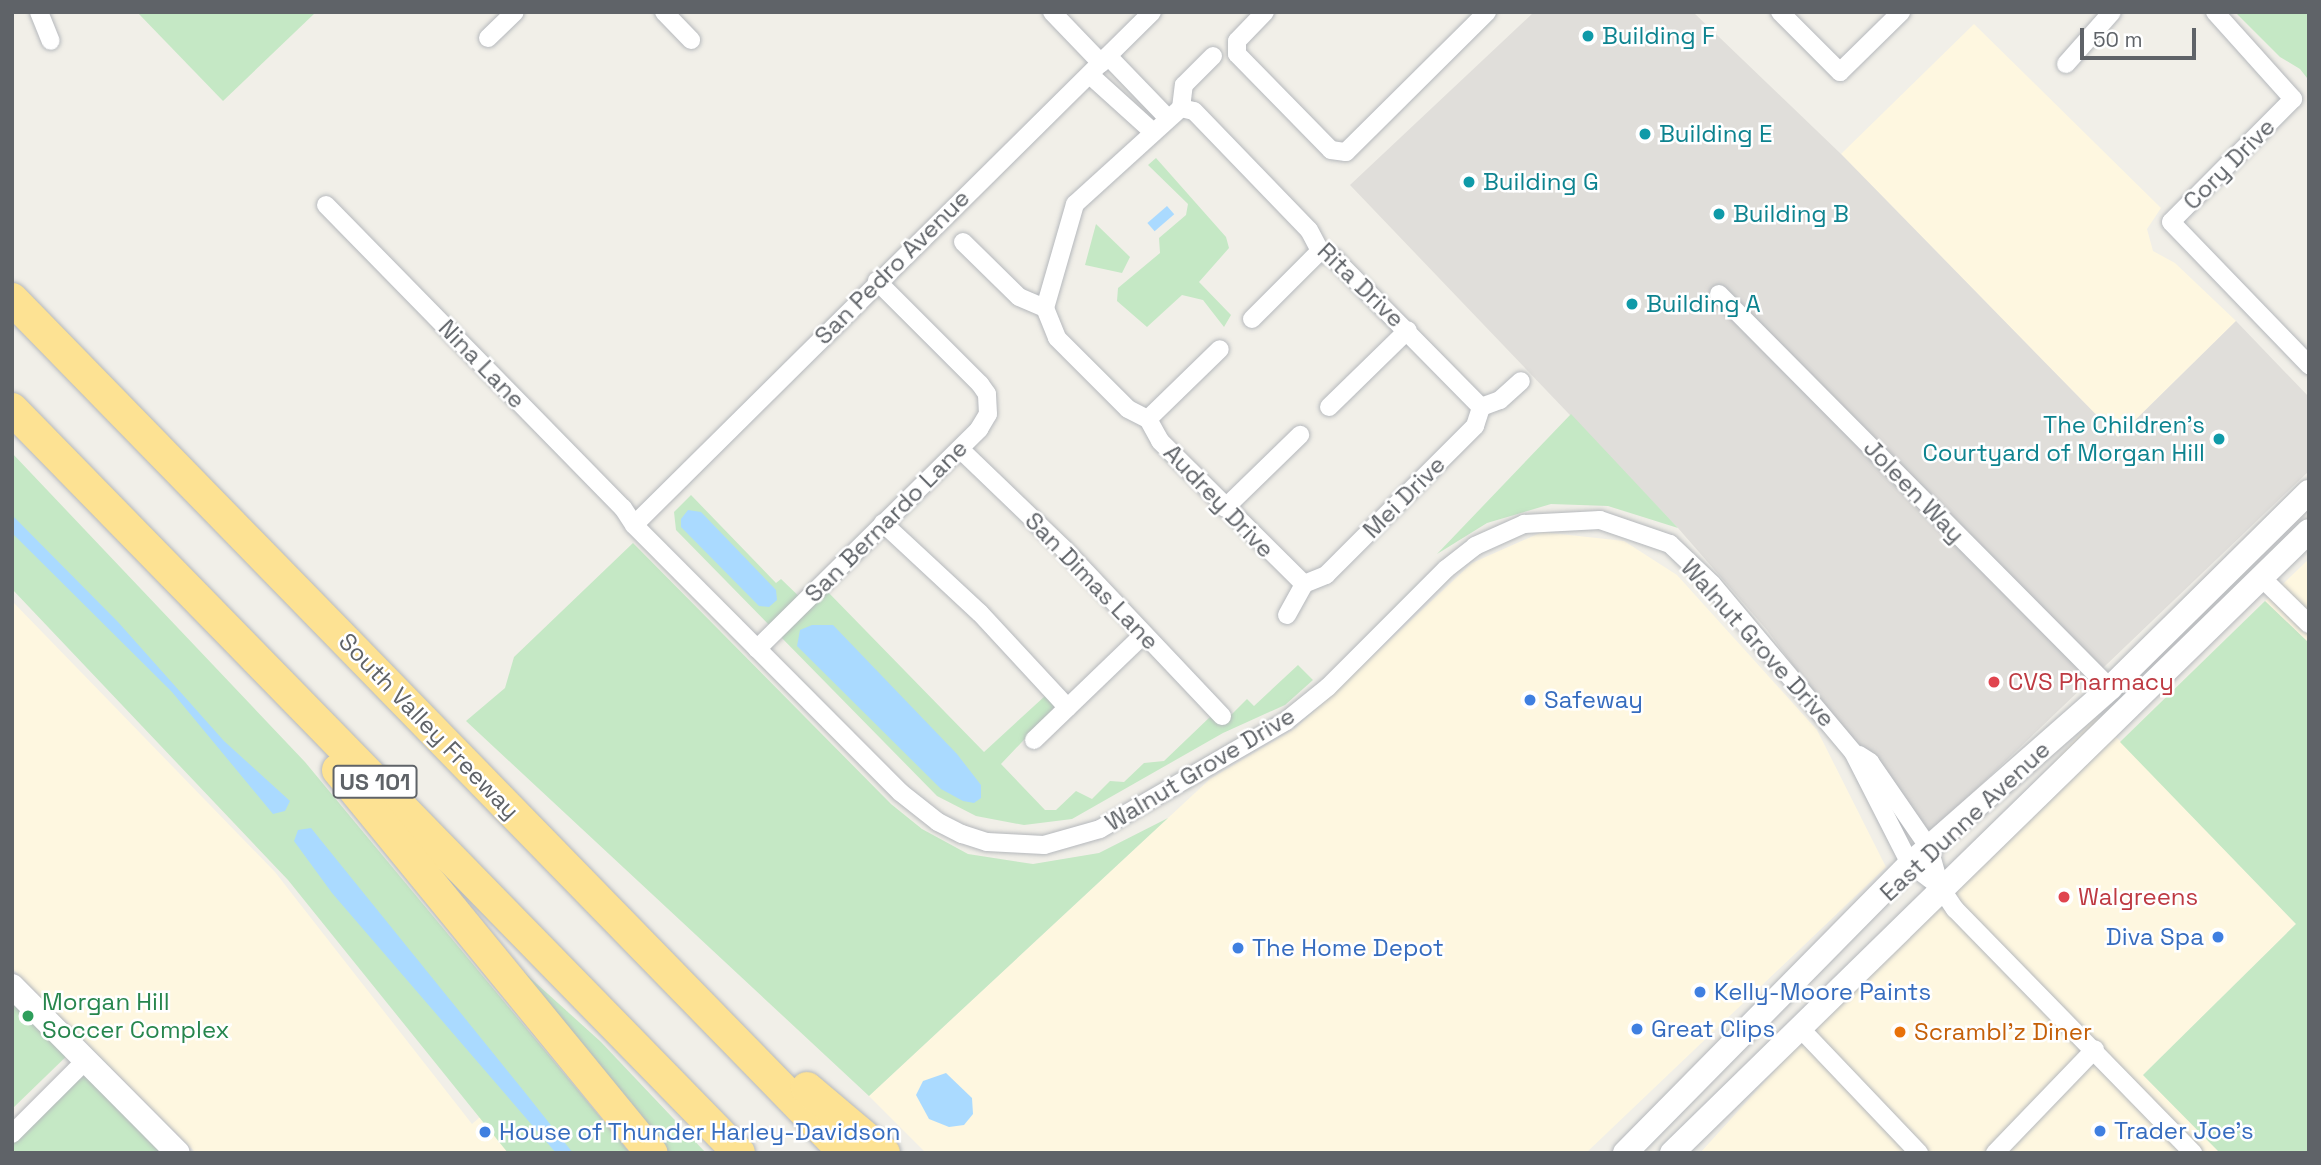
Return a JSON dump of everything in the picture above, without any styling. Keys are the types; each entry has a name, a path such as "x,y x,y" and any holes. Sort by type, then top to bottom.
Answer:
{"highway":[{"name":"South Valley Freeway","path":"12,299 845,1153"},
{"name":"US 101","path":"12,409 739,1153"},
{"path":"296,701 318,746 652,1153"},
{"path":"669,972 884,1153"}],"main road":[{"name":"East Dunne Avenue","path":"1625,1153 1920,856 2110,688 2301,500"},
{"path":"2262,578 2264,559 2291,527 2301,500"},
{"name":"East Dunne Avenue","path":"1672,1153 1940,887 2163,676 2309,531"},
{"path":"2056,778 2061,756 2105,712 2110,688 2126,689 2144,677 2163,676"},
{"path":"12,986 178,1153"}],"street":[{"path":"40,12 51,41"},
{"path":"488,38 515,12"},
{"path":"664,12 691,40"},
{"path":"1052,12 1100,65 1123,105 1152,131"},
{"name":"San Pedro Avenue","path":"634,525 877,281 1152,12"},
{"path":"1265,12 1237,41 1237,54 1331,150 1346,152 1487,12"},
{"path":"1780,12 1840,72 1901,12"},
{"path":"2066,64 2112,12"},
{"name":"Cory Drive","path":"2215,12 2294,99 2171,222 2309,365"},
{"path":"963,242 1019,297 1045,308 1074,204 1174,112 1184,85 1213,56"},
{"name":"Rita Drive","path":"1100,65 1142,88 1174,112 1194,111 1300,220 1320,251 1334,258 1408,330 1480,407"},
{"path":"1123,105 1137,102 1142,88"},
{"name":"Nina Lane","path":"326,205 623,508 634,525"},
{"path":"1252,319 1320,251"},
{"name":"San Bernardo Lane","path":"757,649 960,449 988,414 987,394 980,384 877,281"},
{"name":"Joleen Way","path":"1719,294 2110,688"},
{"name":"Audrey Drive","path":"1045,308 1057,338 1128,408 1148,419 1160,441 1304,584"},
{"path":"1329,407 1408,330"},
{"path":"1148,419 1220,349"},
{"path":"1480,407 1500,400 1521,381"},
{"name":"Mei Drive","path":"1304,584 1326,575 1466,435 1480,416 1480,407"},
{"path":"1225,508 1300,435"},
{"name":"San Dimas Lane","path":"960,449 1064,549 1222,716"},
{"name":"Walnut Grove Drive","path":"634,525 900,792 938,822 987,842 1044,845 1100,829 1286,721 1328,687 1446,569 1475,546 1524,524 1600,520 1670,544 1712,584 1853,752 1955,909 2095,1049 2193,1153"},
{"path":"883,523 980,613 1068,708"},
{"path":"2262,578 2309,624"},
{"path":"1287,615 1304,584"},
{"path":"1034,740 1143,635"},
{"name":"Walnut Grove Drive","path":"1853,752 1870,762 1920,856"},
{"path":"1799,1027 1919,1153"},
{"path":"1996,1153 2095,1049"},
{"path":"12,1134 87,1059"}],"shaded area":[{"path":"1534,12 1693,12 1841,154 2118,437 2236,321 2309,397 2309,471 1922,841 1767,630 1678,528 1350,185"},
{"path":"1974,24 2161,208 2147,229 2153,251 2175,263 2236,321 2118,437 1841,154"},
{"path":"1542,532 1624,541 1677,575 1817,730 1886,867 1586,1153 926,1153 869,1096 1210,779 1296,728 1472,563"},
{"path":"2309,559 2309,643 2265,601"},
{"path":"12,601 275,872 472,1124 487,1111 522,1153 196,1153 12,968"},
{"path":"2096,716 2296,924 2143,1075 2220,1153 1700,1153"}],"green space":[{"path":"137,12 316,12 223,101"},
{"path":"2235,12 2309,12 2309,98 2307,78 2300,69 2280,57"},
{"path":"1156,158 1226,237 1229,248 1199,282 1231,315 1224,327 1203,300 1182,295 1147,327 1117,301 1118,288 1160,253 1159,238 1186,215 1188,204 1148,165"},
{"path":"1096,224 1130,257 1122,273 1085,265"},
{"path":"1571,414 1678,528 1608,506 1551,504 1487,523 1437,554"},
{"path":"12,453 305,762 630,1153 508,1153 288,880 12,589"},
{"path":"691,495 776,583 781,579 809,606 826,590 984,752 1045,696 1055,707 1001,764 1045,810 1056,810 1076,791 1092,799 1110,781 1124,782 1144,763 1164,761 1211,716 1221,725 1247,699 1254,706 1298,665 1313,680 1285,705 1223,733 1072,819 1024,825 976,816 937,796 676,530 674,512"},
{"path":"633,543 891,804 922,829 968,854 1033,864 1099,853 1168,818 869,1096 466,721 505,688 514,657"},
{"path":"2265,601 2309,643 2309,1153 2220,1153 2143,1075 2296,924 2120,742"},
{"path":"506,956 601,1042 706,1153 668,1153 503,959"},
{"name":"Morgan Hill Soccer Complex","path":"12,985 76,1047 12,1109"},
{"path":"88,1071 168,1153 12,1153 12,1144"}],"water":[{"path":"1167,206 1174,214 1155,231 1147,223"},
{"path":"688,510 701,512 776,590 777,600 769,607 759,606 681,527 681,519"},
{"path":"12,515 118,622 224,741 290,801 285,811 273,814 172,692 12,533"},
{"path":"812,625 833,625 957,754 981,785 981,798 974,803 963,801 941,789 797,646 800,630"},
{"path":"311,828 573,1153 556,1153 332,893 294,841 298,830"},
{"path":"946,1073 972,1098 973,1114 964,1125 949,1127 929,1119 916,1095 923,1081"}],"place":[{"name":"Building F","path":"1588,36"},
{"name":"Building E","path":"1645,134"},
{"name":"Building G","path":"1469,182"},
{"name":"Building B","path":"1719,214"},
{"name":"Building A","path":"1632,304"},
{"name":"The Children's Courtyard of Morgan Hill","path":"2219,439"},
{"name":"CVS Pharmacy","path":"1994,682"},
{"name":"Safeway","path":"1530,700"},
{"name":"Walgreens","path":"2064,897"},
{"name":"Diva Spa","path":"2218,937"},
{"name":"The Home Depot","path":"1238,948"},
{"name":"Kelly-Moore Paints","path":"1700,992"},
{"name":"Morgan Hill Soccer Complex","path":"28,1016"},
{"name":"Great Clips","path":"1637,1029"},
{"name":"Scrambl'z Diner","path":"1900,1032"},
{"name":"Trader Joe's","path":"2100,1131"},
{"name":"House of Thunder Harley-Davidson","path":"485,1132"}]}
